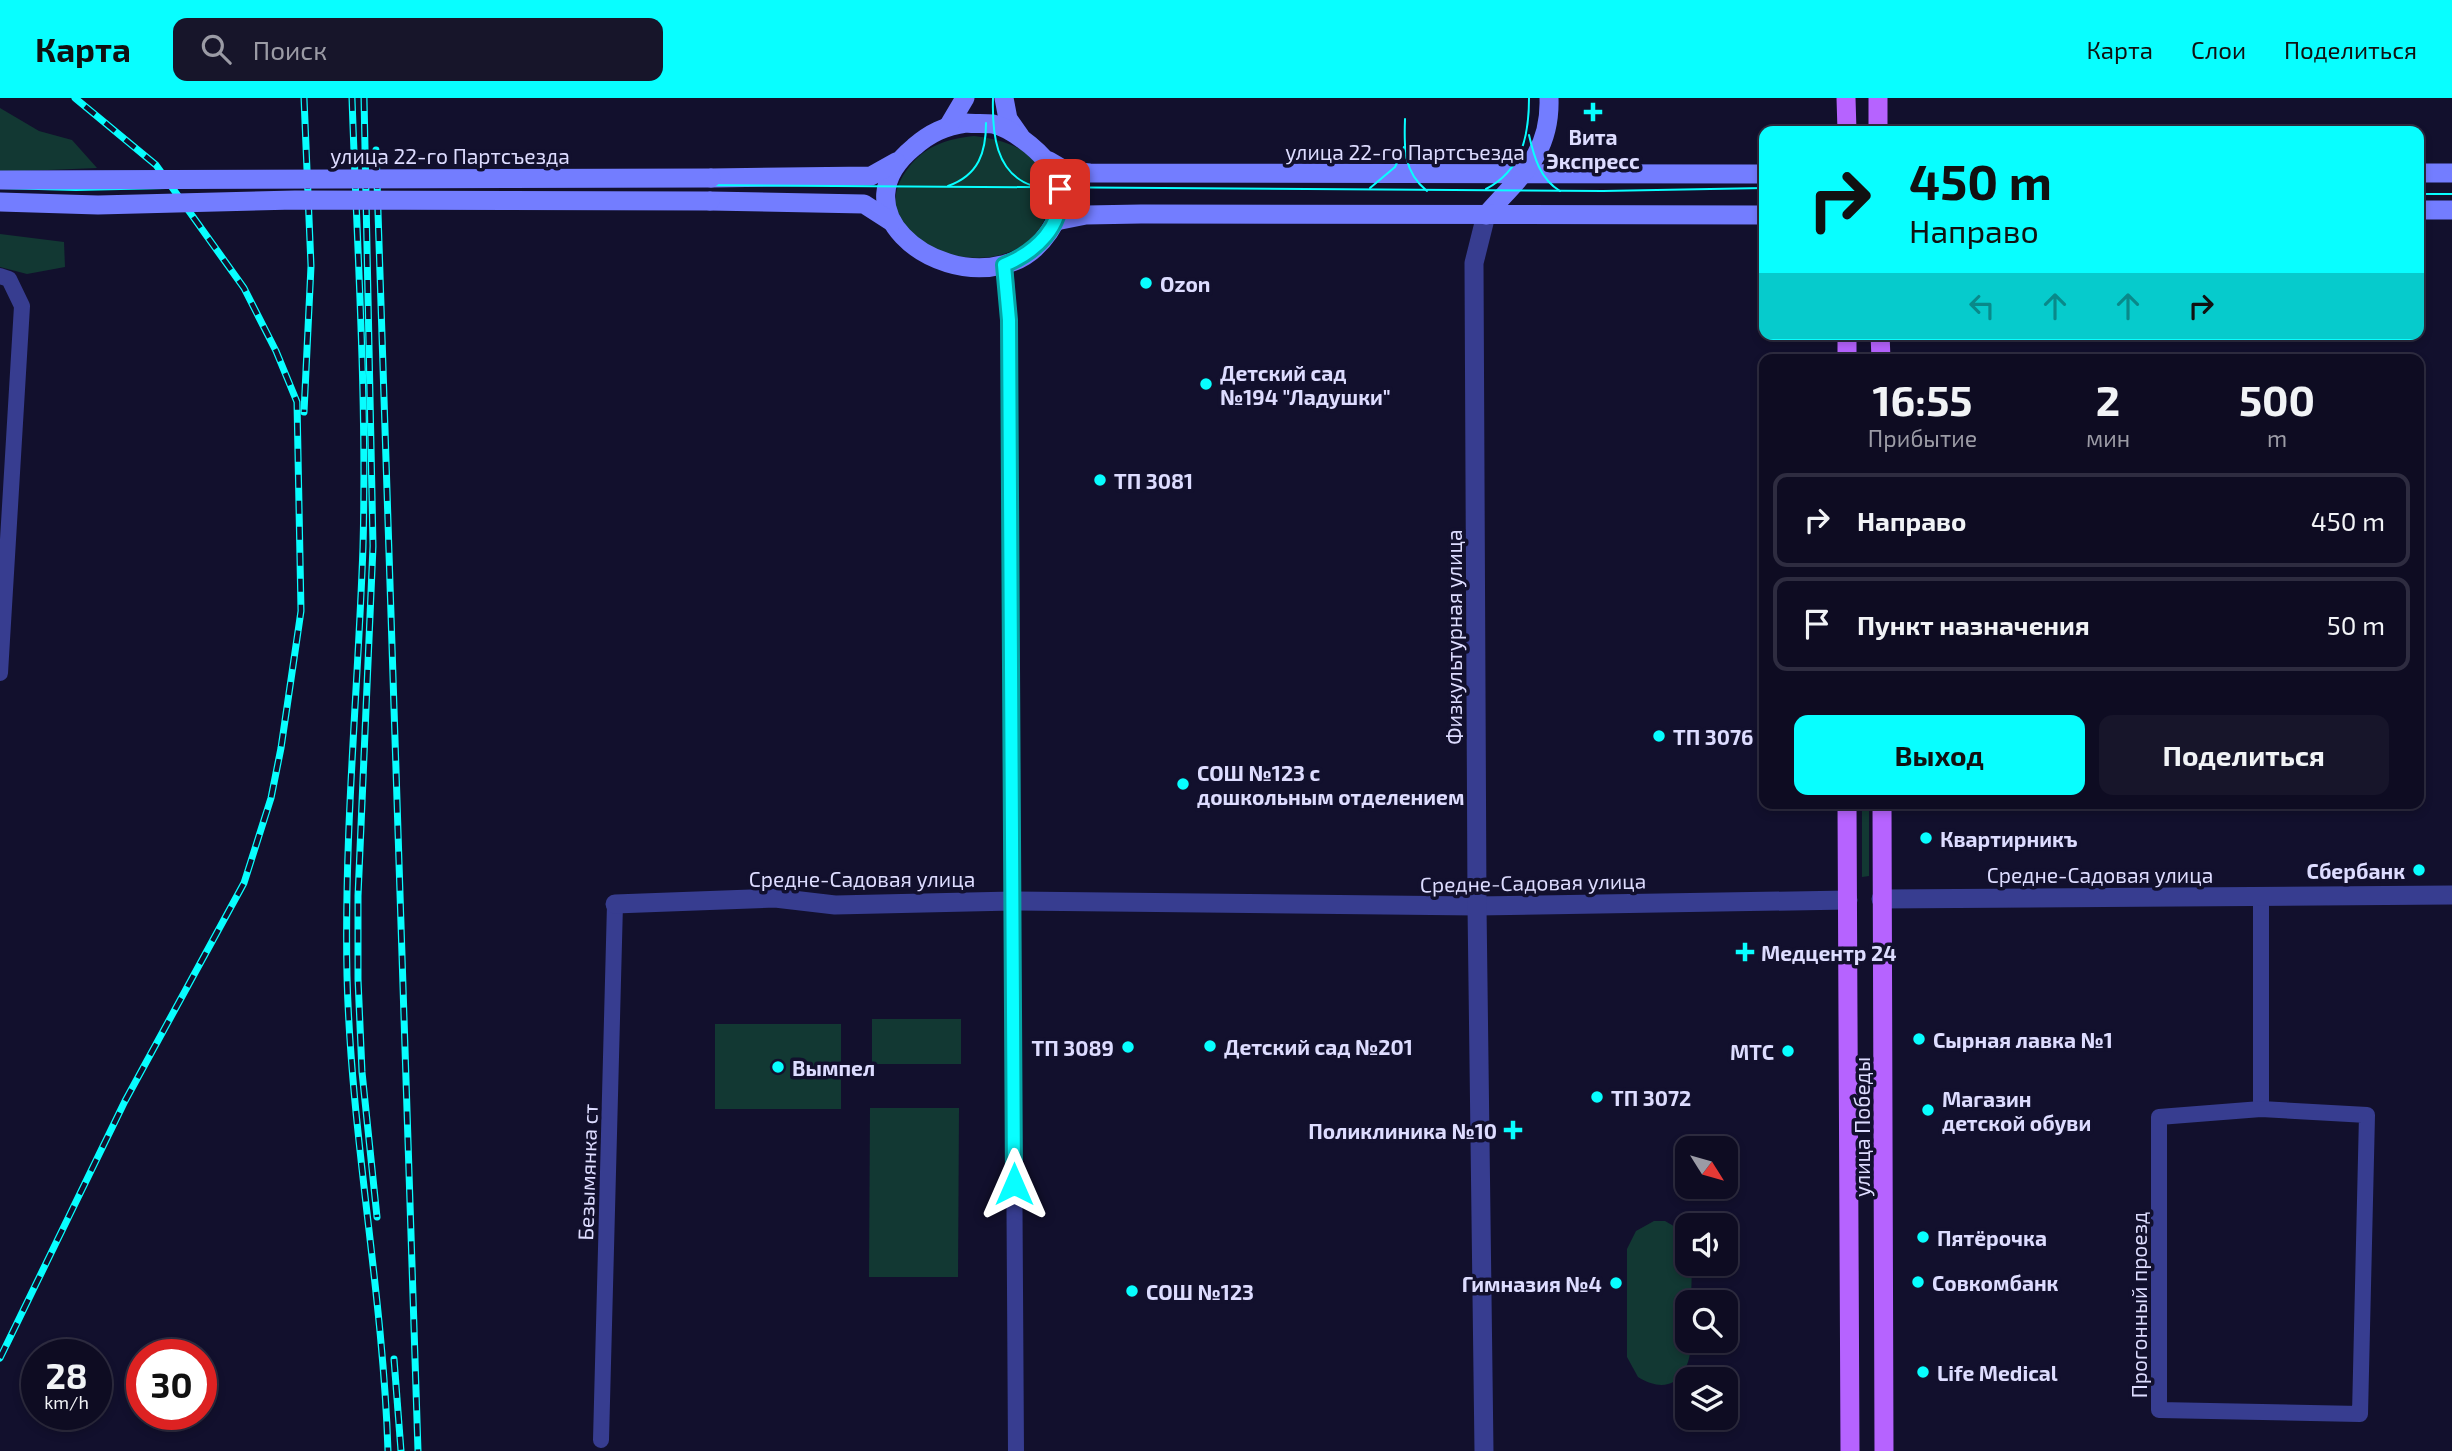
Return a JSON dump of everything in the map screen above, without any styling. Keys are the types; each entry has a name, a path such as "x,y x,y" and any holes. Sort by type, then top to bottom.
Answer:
{"main road":[{"path":"949,125 965,98"},
{"path":"1004,98 1008,119 1020,137"},
{"name":"Физкультурная улица","path":"1486,215 1535,159 1550,124 1549,98"},
{"path":"1846,98 1847,126"},
{"path":"1853,98 1863,102 1870,98"},
{"path":"1878,98 1878,126"},
{"path":"992,124 1020,137 1049,161 1057,173 1060,189 1056,221 1037,247 1004,265 965,269 941,262 900,234 892,222 886,194 896,162 922,139 949,125 992,124"},
{"name":"улица 22-го Партсъезда","path":"1049,161 1066,170 1090,173 1759,174"},
{"name":"улица 22-го Партсъезда","path":"0,180 871,176 896,162"},
{"path":"2424,173 2452,173"},
{"path":"0,202 98,205 295,200 864,204 892,222"},
{"path":"2424,209 2452,210"},
{"path":"1056,221 1086,215 1127,214 1759,215"},
{"name":"улица Победы","path":"1847,809 1850,1451"},
{"name":"улица Победы","path":"1882,809 1884,1451"},
{"name":"Средне-Садовая улица","path":"1848,900 1881,899"}],"street":[{"name":"Физкультурная улица","path":"1484,1451 1483,1178 1477,906 1474,263 1486,215"},
{"path":"1004,265 1009,320 1016,1451"},
{"path":"0,276 9,279 22,306 0,673"},
{"name":"Средне-Садовая улица","path":"1881,899 2452,895"},
{"path":"2261,897 2261,1109"},
{"name":"Средне-Садовая улица","path":"615,904 775,898 835,905 1013,901 1477,906 1848,900"},
{"name":"Безымянка ст","path":"601,1440 615,904"},
{"name":"Прогонный проезд","path":"2261,1109 2367,1115 2360,1414 2159,1410 2159,1117 2261,1109"}],"green space":[{"path":"0,108 39,131 72,140 97,168 0,172"},
{"path":"974,136 1003,142 1029,155 1045,174 1049,198 1048,211 1043,222 1027,242 1004,254 978,258 952,255 928,246 909,232 897,213 897,191 916,159 930,148 946,141"},
{"path":"0,234 64,242 65,267 27,274 0,267"},
{"path":"1862,809 1869,809 1869,876 1862,877"},
{"path":"872,1019 961,1019 961,1064 872,1064"},
{"name":"Вымпел","path":"715,1024 841,1024 841,1109 715,1109"},
{"path":"870,1108 959,1108 958,1277 869,1277"},
{"path":"1654,1221 1665,1221 1675,1227 1675,1276 1692,1276 1691,1290 1675,1290 1675,1353 1690,1353 1688,1364 1686,1367 1675,1367 1675,1380 1670,1384 1650,1383 1638,1377 1627,1357 1627,1249 1636,1231"}],"tram line":[{"path":"993,98 995,138 1003,162 1020,180 1033,186"},
{"path":"1486,189 1508,172 1521,151 1527,126 1529,98"},
{"path":"1405,119 1405,149 1409,167 1413,176 1427,191"},
{"path":"948,186 967,176 979,161 986,123"},
{"path":"1529,135 1543,174 1560,191"},
{"path":"1370,188 1395,167 1404,147"},
{"path":"0,188 76,190 395,183 1603,191 1759,188"},
{"path":"2424,194 2452,194"}],"railway":[{"path":"0,1358 125,1101 244,883 271,798 301,611 297,402 276,351 244,288 156,165 75,98"},
{"path":"304,98 311,266 304,412"},
{"path":"352,98 363,379 364,491 348,869 347,976 354,1095 380,1332 388,1451"},
{"path":"364,98 373,546 358,896 358,979 362,1072 377,1217"},
{"path":"376,150 418,1451"},
{"path":"394,1359 401,1451"}],"place":[{"name":"Вита Экспресс","path":"1593,112"},
{"name":"Ozon","path":"1146,283"},
{"name":"Детский сад №194 \"Ладушки\"","path":"1206,384"},
{"name":"ТП 3081","path":"1100,480"},
{"name":"ТП 3076","path":"1659,736"},
{"name":"СОШ №123 с дошкольным отделением","path":"1183,784"},
{"name":"Квартирникъ","path":"1926,838"},
{"name":"Сбербанк","path":"2419,870"},
{"name":"Медцентр 24","path":"1745,952"},
{"name":"Сырная лавка №1","path":"1919,1039"},
{"name":"Детский сад №201","path":"1210,1046"},
{"name":"ТП 3089","path":"1128,1047"},
{"name":"МТС","path":"1788,1051"},
{"name":"Вымпел","path":"778,1067"},
{"name":"ТП 3072","path":"1597,1097"},
{"name":"Магазин детской обуви","path":"1928,1110"},
{"name":"Поликлиника №10","path":"1513,1130"},
{"name":"Пятёрочка","path":"1923,1237"},
{"name":"Совкомбанк","path":"1918,1282"},
{"name":"Гимназия №4","path":"1616,1283"},
{"name":"СОШ №123","path":"1132,1291"},
{"name":"Life Medical","path":"1923,1372"}],"route":[{"path":"1014,1184 1009,320 1004,265 1037,247 1045,238 1059,212 1060,189"}]}
